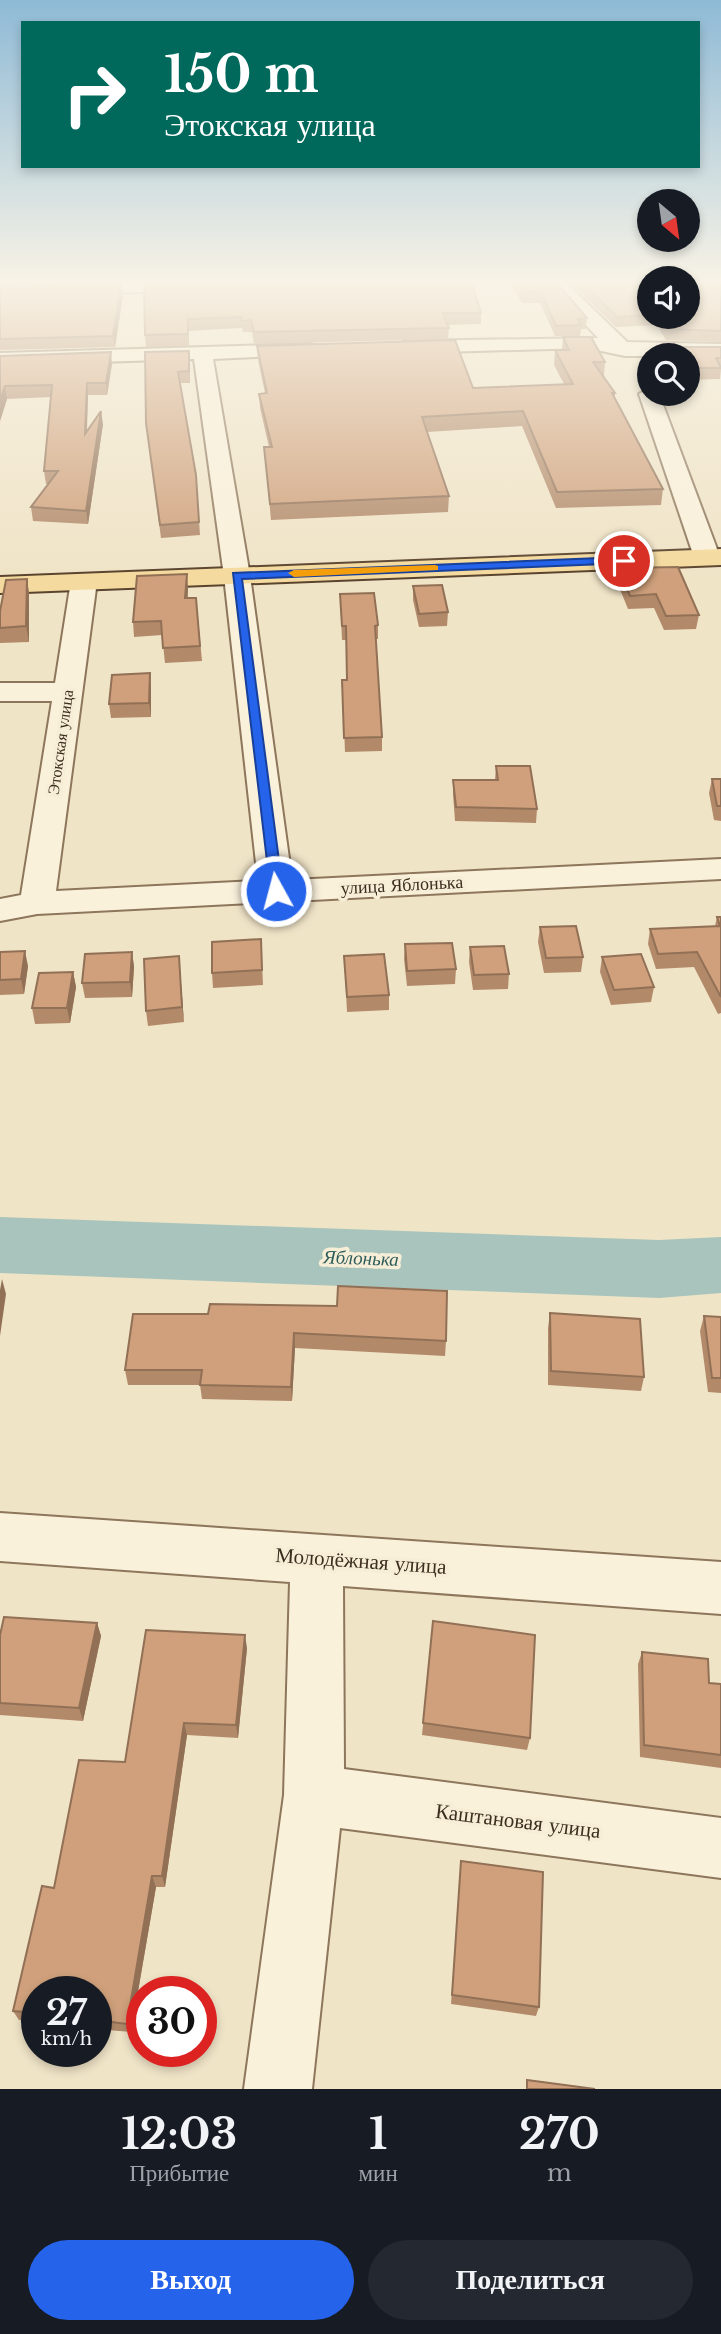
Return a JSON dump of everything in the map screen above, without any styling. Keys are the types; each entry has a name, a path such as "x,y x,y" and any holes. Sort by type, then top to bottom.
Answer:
{"main road":[{"path":"0,584 714,557"}],"street":[{"path":"208,379 237,576 276,891"},
{"path":"654,406 714,557"},
{"name":"Этокская улица","path":"37,903 84,581"},
{"path":"0,692 68,692"},
{"name":"улица Яблонька","path":"0,910 37,903 721,869"},
{"name":"Молодёжная улица","path":"0,1536 721,1587"},
{"path":"278,2089 314,1795 317,1558"},
{"name":"Каштановая улица","path":"314,1795 721,1848"}],"building":[{"path":"0,379 107,379 106,383 87,383 85,434 101,411 86,511 31,507 58,471 44,471 52,385 5,386 0,401"},
{"path":"145,379 179,379 196,475 199,522 160,525 146,423"},
{"path":"264,379 470,379 473,388 573,384 571,379 605,379 615,393 612,393 663,489 557,492 523,411 422,417 449,496 270,504 264,447 272,447 259,394 267,393"},
{"path":"678,567 699,615 666,616 656,594 630,596 618,568"},
{"path":"187,574 185,598 196,598 200,646 163,648 161,621 133,622 137,576"},
{"path":"27,579 26,626 0,628 0,611 6,580"},
{"path":"442,585 448,612 419,614 413,586"},
{"path":"374,593 378,625 375,626 382,737 344,738 342,680 347,680 346,626 342,626 340,594"},
{"path":"150,673 149,703 109,704 112,675"},
{"path":"496,766 530,766 537,809 456,807 453,780 498,780"},
{"path":"712,779 721,779 721,806 717,806"},
{"path":"717,917 721,917 721,997 697,952 658,954 650,929 720,926"},
{"path":"576,926 583,957 546,958 540,927"},
{"path":"261,939 262,970 212,973 212,942"},
{"path":"452,943 456,969 407,971 405,944"},
{"path":"504,946 509,974 474,975 470,947"},
{"path":"25,951 21,979 0,980 0,952"},
{"path":"132,952 130,982 82,983 85,954"},
{"path":"384,954 389,995 347,997 344,956"},
{"path":"641,954 654,987 614,990 602,957"},
{"path":"179,956 182,1007 146,1011 144,959"},
{"path":"73,972 67,1008 32,1008 39,973"},
{"path":"338,1286 447,1291 446,1341 294,1333 291,1387 200,1385 202,1370 125,1370 133,1314 208,1314 210,1304 337,1306"},
{"path":"550,1313 640,1319 644,1377 551,1371"},
{"path":"704,1316 721,1317 721,1378 712,1378"},
{"path":"4,1617 97,1623 79,1708 0,1703 0,1635"},
{"path":"433,1621 535,1635 530,1738 423,1723"},
{"path":"146,1630 245,1635 236,1725 184,1723 162,1876 152,1876 135,1976 126,1976 126,2024 112,2022 112,1976 21,1976 42,1886 54,1888 79,1760 125,1762"},
{"path":"642,1652 708,1659 709,1683 721,1684 721,1755 644,1745"},
{"path":"461,1861 543,1872 539,2007 452,1995"},
{"path":"21,1977 21,2012 13,2011"},
{"path":"527,2080 595,2089 527,2089"}],"waterway":[{"name":"Яблонька","path":"0,1245 659,1269 721,1265"}],"slow traffic":[{"path":"294,573 435,568"}],"route":[{"path":"276,891 237,576 624,561"}]}
